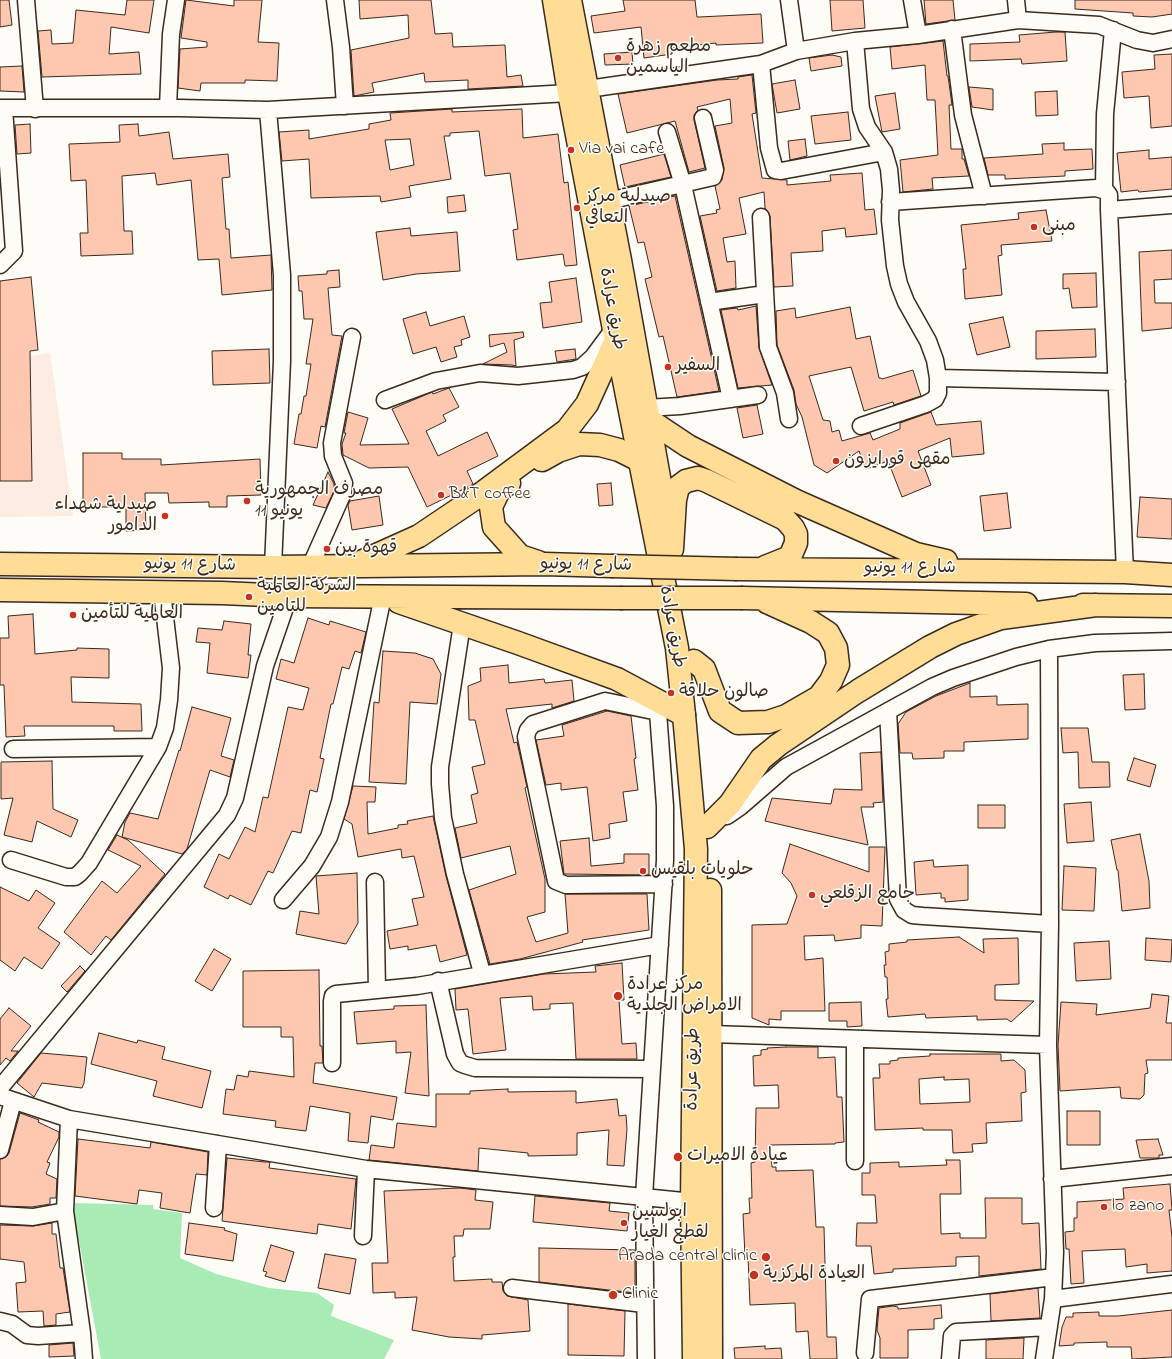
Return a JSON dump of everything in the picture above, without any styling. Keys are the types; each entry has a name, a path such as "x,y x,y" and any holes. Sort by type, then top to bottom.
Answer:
{"main road":[{"name":"طريق عرادة","path":"554,0 608,201 694,660 701,828 701,1203 711,1359"},
{"name":"طريق عرادة","path":"570,0 579,91 615,335 677,648 684,715 701,828 710,850 711,1034 694,1359"},
{"path":"348,567 391,550 419,536 474,499 567,430 587,404 615,335"},
{"path":"647,414 688,446 769,487 916,554 988,570"},
{"path":"545,564 520,556 494,527 491,507 499,490 558,451 579,444 600,445 619,450 639,460"},
{"path":"672,549 675,500 678,487 686,481 698,478 785,519 793,528 796,534 796,543 790,557 759,569"},
{"name":"شارع 11 يونيو","path":"0,564 273,567 545,564 737,569 1125,572 1172,575"},
{"name":"شارع 11 يونيو","path":"0,590 162,592 289,596 752,599 1172,606"},
{"path":"383,596 518,642 616,679 656,705 684,715"},
{"path":"694,660 704,669 720,710 738,723 768,722 780,718 819,697 831,682 838,665 836,648 828,633 811,622 752,599"},
{"path":"701,828 730,804 761,759 778,744 858,691 930,647 956,634 1001,618 1096,605"}],"street":[{"path":"26,0 35,109"},
{"path":"168,108 171,34 176,0"},
{"path":"335,0 341,47 345,106"},
{"path":"789,0 796,51"},
{"path":"912,0 918,35"},
{"path":"1016,0 1018,20"},
{"path":"0,266 14,251 2,108 168,108 268,110 579,91 761,64 796,51 855,40 918,35 1018,20 1099,25 1137,40 1153,43 1172,39"},
{"path":"952,29 963,116 984,196"},
{"path":"1113,30 1104,114 1104,189 1108,195 1109,210 1125,572"},
{"path":"855,40 861,109 867,127 884,152 890,178 892,238 899,284 906,302 928,341 935,360 938,378 938,393 934,400 861,426"},
{"path":"761,64 769,148 775,170 781,171 884,152"},
{"path":"268,110 282,275 282,361 273,567"},
{"path":"608,201 683,185 714,176 715,170 703,118"},
{"path":"667,132 683,185 731,399"},
{"path":"890,202 1096,188 1104,189"},
{"path":"1109,210 1172,205"},
{"path":"761,216 768,346 785,393 789,419"},
{"path":"709,302 766,294"},
{"path":"386,400 436,381 480,373 518,376 573,370 582,367 615,335"},
{"path":"310,567 343,493 344,483 333,456 332,443 352,338"},
{"path":"938,378 1117,382"},
{"path":"647,414 680,406 758,395"},
{"path":"11,860 66,877 75,876 80,873 89,863 158,747 165,728 171,668 162,592"},
{"path":"0,1088 227,815 235,798 265,666 289,596"},
{"path":"283,900 312,866 329,837 340,802 383,596"},
{"path":"462,624 440,767 440,784 443,818 455,874 482,973"},
{"path":"701,828 740,807 786,766 952,678 1016,657 1049,649 1095,643 1172,641"},
{"path":"1044,1359 1053,1299 1054,1277 1048,1045 1050,924 1049,649"},
{"path":"646,1359 644,1304 644,1197 664,884 665,806 656,705 606,701 533,724 528,730 526,737 556,881 566,885 664,884"},
{"path":"888,711 898,899 904,910 912,915 1050,924"},
{"path":"13,749 158,747"},
{"path":"375,882 377,990"},
{"path":"332,1063 333,996 342,993 377,990 438,981 660,945"},
{"path":"438,981 455,1054 460,1063 475,1068 651,1069"},
{"path":"711,1034 855,1040 1048,1045"},
{"path":"855,1040 855,1161"},
{"path":"0,1150 6,1098 69,1119 366,1168 701,1203"},
{"path":"69,1119 65,1211 82,1333 84,1359"},
{"path":"214,1208 218,1144"},
{"path":"1052,1179 1172,1166"},
{"path":"363,1236 366,1168"},
{"path":"0,1215 33,1217 65,1211"},
{"path":"865,1353 870,1299 1054,1277"},
{"path":"1053,1299 1172,1284"},
{"path":"512,1288 644,1304"},
{"path":"0,1321 12,1324 27,1335 38,1336 82,1333"},
{"path":"950,1359 952,1336 956,1332 1049,1327"}],"shaded area":[{"path":"50,353 73,516 0,517 0,361"}],"green space":[{"path":"72,1203 153,1205 153,1209 182,1213 180,1258 216,1274 269,1288 317,1293 334,1305 331,1316 394,1340 384,1359 101,1359"}],"building":[{"path":"0,0 9,0 12,25 0,27"},
{"path":"127,0 154,0 149,33 111,27 109,54 139,52 141,74 42,77 38,31 51,30 52,44 73,43 76,10 125,15"},
{"path":"186,0 234,6 234,0 262,0 258,42 279,43 277,81 245,80 245,83 201,83 200,91 178,88 180,49 207,47 207,42 181,38"},
{"path":"359,0 431,0 435,34 452,33 453,47 505,45 507,77 521,75 523,86 468,89 468,80 425,82 424,73 372,83 374,92 354,96 351,50 409,38 408,15 360,19"},
{"path":"623,0 695,0 697,17 761,14 763,43 716,45 716,43 672,48 672,54 644,58 641,27 594,33 591,16 625,11"},
{"path":"830,0 863,0 865,28 832,31"},
{"path":"924,0 953,0 955,20 926,24"},
{"path":"1075,0 1172,0 1172,14 1152,17 1133,16 1133,13 1075,9"},
{"path":"1065,32 1067,61 1022,64 1021,59 970,61 970,44 1020,42 1019,35"},
{"path":"943,41 952,105 949,105 951,149 962,149 962,159 964,159 969,176 932,178 933,189 903,192 900,160 938,155 935,100 927,100 925,65 892,69 890,47"},
{"path":"632,52 633,64 605,65 604,54"},
{"path":"1172,54 1172,126 1151,128 1149,96 1124,98 1122,72 1155,69 1154,55"},
{"path":"832,55 841,57 842,66 811,71 809,58"},
{"path":"22,66 24,92 0,91 0,67"},
{"path":"752,75 756,113 752,114 762,178 787,180 787,185 831,181 830,175 862,173 865,210 874,209 877,234 846,237 845,228 822,231 823,251 791,253 793,286 774,287 770,216 765,208 764,192 739,198 746,234 723,238 727,262 735,261 736,288 717,291 700,216 717,213 716,210 720,209 715,186 722,180 724,168 715,126 732,123 730,99 697,107 698,110 694,115 694,120 705,168 689,172 675,121 627,133 618,94 717,80 738,79 738,77"},
{"path":"795,80 800,109 777,113 772,84"},
{"path":"969,87 993,89 993,110 972,107"},
{"path":"1057,91 1058,115 1036,116 1035,92"},
{"path":"895,93 900,129 882,132 875,96"},
{"path":"452,109 452,112 522,109 523,138 558,134 564,183 568,182 577,265 565,266 563,254 517,260 513,230 518,229 510,173 485,176 479,131 450,133 450,136 444,136 451,179 409,186 411,197 381,202 380,196 311,198 309,159 282,161 279,132 309,130 309,139 369,129 369,124 391,120 390,113","holes":["410,139 414,165 390,170 385,140"]},
{"path":"848,112 851,140 815,144 811,116"},
{"path":"30,124 31,153 17,154 15,125"},
{"path":"138,124 139,136 169,132 173,159 228,154 230,177 222,178 226,229 229,229 231,258 271,255 272,290 222,295 219,259 198,260 191,180 157,185 155,173 122,176 124,231 132,231 133,254 81,256 80,233 88,233 86,180 71,181 69,144 120,142 119,125"},
{"path":"805,139 807,156 790,160 788,141"},
{"path":"1064,143 1064,150 1092,149 1093,169 1065,171 1065,176 1005,179 1005,175 988,175 984,158 1043,154 1042,144"},
{"path":"1149,150 1149,159 1172,157 1172,189 1121,192 1117,153"},
{"path":"664,154 671,177 625,187 620,165"},
{"path":"464,195 466,211 448,213 447,197"},
{"path":"675,196 719,391 677,397 663,336 659,337 645,279 652,277 644,242 638,243 629,206"},
{"path":"1046,210 1052,241 1001,245 1002,255 998,256 1002,295 965,299 963,269 966,269 961,225 1019,219 1018,213"},
{"path":"410,228 411,236 457,232 460,271 416,274 383,280 376,232"},
{"path":"1172,250 1172,279 1154,280 1155,303 1172,303 1172,328 1142,331 1139,252"},
{"path":"339,270 340,287 328,288 332,335 342,336 325,427 321,426 317,448 294,444 299,414 301,414 304,396 306,396 311,364 306,364 313,319 304,319 302,291 299,291 298,276 327,274 327,271"},
{"path":"1096,273 1097,307 1072,308 1069,288 1063,289 1063,274"},
{"path":"31,277 38,350 30,351 32,481 0,481 0,281"},
{"path":"576,278 582,322 543,328 540,303 552,302 549,282"},
{"path":"756,306 759,348 772,385 738,388 721,310 737,308 738,310"},
{"path":"850,307 856,339 870,336 879,378 882,379 913,370 921,396 894,405 893,402 864,411 851,367 809,376 823,420 830,421 832,432 839,430 842,441 870,433 873,440 900,429 900,423 931,412 936,425 981,421 984,454 952,457 950,438 918,451 931,485 902,497 888,461 866,469 859,451 827,473 814,465 802,417 796,404 794,390 777,345 776,311 795,308 796,318"},
{"path":"426,312 430,326 464,316 470,337 461,340 462,345 454,347 457,357 441,362 436,347 413,354 403,319"},
{"path":"1003,317 1010,347 977,355 969,324"},
{"path":"1095,329 1096,357 1036,359 1036,331"},
{"path":"523,332 524,337 514,340 516,366 483,364 507,352 504,343 490,347 489,335"},
{"path":"269,349 270,383 213,385 212,351"},
{"path":"575,349 576,359 557,362 555,351"},
{"path":"449,388 459,407 443,415 446,421 426,431 438,456 487,432 498,456 467,471 473,484 470,486 427,507 408,467 369,468 343,455 342,444 346,433 344,433 348,412 368,418 360,445 409,444 392,409 432,392 433,394"},
{"path":"757,405 763,434 743,438 737,408"},
{"path":"83,453 122,453 122,459 161,459 161,465 260,459 261,495 227,496 227,507 209,507 209,502 169,503 168,493 145,493 146,530 126,531 126,507 83,507"},
{"path":"328,472 334,484 334,491 326,508 313,505"},
{"path":"611,483 613,505 599,506 597,484"},
{"path":"1007,493 1011,528 984,531 980,496"},
{"path":"379,496 383,525 352,530 348,505 350,501"},
{"path":"1140,497 1172,499 1172,539 1137,537"},
{"path":"33,614 35,654 77,650 77,648 109,649 109,678 71,677 72,702 141,704 142,731 114,731 114,726 24,726 25,736 6,737 4,685 0,685 0,638 9,638 8,616"},
{"path":"308,618 329,625 330,621 366,632 361,653 355,651 349,669 342,667 333,704 331,704 320,758 324,759 317,792 310,790 301,833 292,831 273,873 268,871 251,905 230,895 228,899 204,887 219,854 229,859 245,827 255,832 263,797 268,798 288,707 303,710 309,688 276,679 281,659 294,663"},
{"path":"224,621 251,624 248,655 251,655 248,678 207,673 210,643 196,642 198,628 222,630"},
{"path":"383,651 415,653 433,659 441,674 437,704 410,702 406,784 369,782 374,702 379,703"},
{"path":"508,665 509,683 544,679 545,683 572,680 574,701 552,708 552,704 506,709 514,743 517,742 527,787 525,788 545,879 545,912 527,917 536,942 568,933 565,894 647,894 649,930 582,940 583,942 520,959 490,964 469,890 516,874 510,846 461,858 455,828 477,823 471,795 478,793 472,767 485,764 475,720 469,720 468,686 481,681 480,668"},
{"path":"1144,674 1145,709 1125,710 1123,675"},
{"path":"970,683 970,697 997,696 997,705 1028,704 1028,739 964,742 964,751 944,751 944,758 913,759 912,753 900,753 898,724 906,712 936,696"},
{"path":"192,707 231,718 221,756 234,760 230,777 210,770 187,849 182,854 122,837 125,822 130,813 158,819 179,750 180,751"},
{"path":"607,711 631,716 638,790 623,792 627,821 609,824 610,838 593,841 587,787 561,790 561,783 546,785 536,740 564,736 562,725"},
{"path":"1061,728 1088,728 1092,762 1109,762 1110,787 1079,788 1078,752 1063,753"},
{"path":"881,752 883,802 873,803 874,807 861,807 868,845 765,821 772,798 831,804 834,789 862,790 860,753"},
{"path":"1134,758 1156,765 1150,787 1127,780"},
{"path":"52,761 53,809 78,820 71,837 37,821 32,842 4,835 13,798 1,799 1,762"},
{"path":"353,786 376,787 375,802 367,802 368,834 398,828 398,825 408,824 407,821 433,816 446,876 467,955 440,962 436,945 408,950 408,946 390,949 387,931 418,925 412,899 424,897 414,856 402,858 401,849 358,857 352,824 344,819"},
{"path":"1091,802 1094,841 1067,843 1064,804"},
{"path":"978,805 1005,805 1005,828 978,828"},
{"path":"1140,834 1149,881 1150,908 1122,911 1118,870 1111,840"},
{"path":"117,835 128,840 165,874 111,940 106,936 91,955 64,932 102,881 117,893 141,866 108,850"},
{"path":"589,838 591,866 624,863 624,854 649,854 649,875 564,874 560,841"},
{"path":"790,844 869,872 869,847 885,847 882,926 861,925 861,938 835,941 834,935 804,936 805,960 823,958 825,1011 781,1011 781,1020 769,1019 769,1025 752,1018 752,925 787,924 797,896 791,883 782,873"},
{"path":"933,860 934,867 968,865 968,900 945,902 945,898 941,898 941,893 916,895 914,862"},
{"path":"1064,866 1096,868 1094,911 1062,910"},
{"path":"357,873 358,923 346,944 296,934 300,911 319,914 316,876"},
{"path":"0,887 29,901 36,890 55,903 38,928 60,943 42,969 24,957 15,971 0,960"},
{"path":"959,937 984,953 983,939 1018,938 1019,984 995,985 995,1000 1034,1001 1011,1022 1007,1019 977,1020 977,1016 926,1018 925,1014 888,1017 886,999 888,999 887,977 885,977 884,965 886,965 885,952 889,951 889,944 907,942 907,940"},
{"path":"1146,938 1172,940 1171,962 1145,960"},
{"path":"1109,941 1111,979 1076,981 1074,943"},
{"path":"214,949 231,959 212,991 195,981"},
{"path":"622,963 624,1000 619,1000 622,1044 636,1043 637,1059 576,1059 573,1003 550,1004 550,1009 533,1010 532,996 500,998 506,1050 473,1054 468,1009 456,1010 455,989 544,974 596,972 595,966"},
{"path":"80,966 85,971 67,992 61,986"},
{"path":"319,970 320,1046 322,1046 323,1063 315,1063 313,1083 397,1097 393,1120 371,1116 368,1143 348,1141 350,1113 310,1106 306,1131 275,1127 276,1121 223,1114 226,1089 234,1090 237,1075 248,1077 249,1071 294,1077 293,1037 281,1037 281,1027 243,1027 243,971"},
{"path":"1152,994 1169,996 1166,1023 1172,1023 1172,1060 1146,1060 1148,1073 1145,1074 1144,1095 1140,1099 1121,1098 1120,1087 1060,1091 1058,1045 1061,1002 1097,1004 1096,1015 1150,1008"},
{"path":"861,1002 862,1026 847,1027 847,1021 829,1021 829,1003"},
{"path":"426,1005 429,1096 405,1093 411,1052 396,1053 396,1041 357,1044 354,1012 394,1009 394,1006"},
{"path":"9,1008 31,1026 11,1051 18,1051 10,1061 6,1058 0,1065 0,1019"},
{"path":"99,1033 137,1043 138,1040 165,1047 162,1059 211,1071 202,1108 153,1096 157,1081 91,1064"},
{"path":"818,1047 818,1058 835,1057 837,1097 842,1097 844,1142 835,1144 770,1145 772,1167 776,1167 776,1171 813,1170 816,1227 824,1227 827,1337 836,1337 837,1359 810,1359 808,1331 796,1332 795,1303 750,1305 748,1256 745,1256 743,1214 750,1213 749,1198 752,1198 751,1163 755,1162 756,1108 779,1108 778,1085 754,1086 753,1056 761,1055 761,1050 768,1049 767,1048"},
{"path":"41,1053 87,1057 82,1088 42,1083 34,1097 17,1083"},
{"path":"930,1054 1001,1054 1001,1061 1014,1060 1025,1070 1026,1092 1021,1093 1022,1121 986,1123 987,1143 972,1144 973,1152 953,1153 952,1130 923,1130 923,1128 875,1130 873,1078 880,1078 879,1064 890,1064 890,1061 898,1060 898,1058 930,1056","holes":["944,1077 944,1080 969,1079 970,1102 920,1104 919,1079"]},
{"path":"508,1089 508,1092 576,1091 576,1103 617,1099 619,1116 626,1115 627,1129 624,1166 607,1165 609,1130 577,1133 577,1155 528,1156 528,1153 479,1148 478,1171 369,1160 371,1145 394,1148 397,1123 436,1127 436,1094 470,1094 470,1091"},
{"path":"1067,1111 1100,1111 1100,1145 1067,1145"},
{"path":"20,1113 39,1120 38,1122 59,1132 59,1137 47,1162 50,1163 46,1174 57,1179 56,1198 50,1198 50,1204 32,1207 0,1206 0,1159 6,1157 9,1153"},
{"path":"78,1139 150,1148 151,1142 208,1152 207,1175 196,1174 190,1213 160,1208 162,1193 139,1190 137,1204 75,1196"},
{"path":"1158,1139 1163,1155 1159,1155 1159,1158 1140,1158 1136,1140"},
{"path":"227,1158 270,1162 269,1168 356,1179 351,1229 318,1224 317,1234 222,1221"},
{"path":"946,1160 960,1160 961,1194 940,1194 941,1234 960,1233 960,1238 986,1238 985,1198 1022,1198 1022,1224 1039,1223 1041,1269 979,1276 979,1256 956,1257 956,1266 893,1269 893,1272 874,1274 871,1246 856,1246 857,1223 877,1223 875,1195 862,1195 862,1173 870,1173 870,1163 899,1162 899,1167 947,1165"},
{"path":"1170,1184 1172,1210 1169,1210 1172,1237 1172,1271 1147,1273 1147,1264 1126,1267 1125,1249 1082,1251 1084,1283 1071,1284 1069,1249 1066,1249 1065,1232 1074,1231 1074,1218 1077,1218 1077,1202 1124,1199 1123,1188"},
{"path":"460,1188 476,1190 475,1200 493,1202 490,1229 464,1229 463,1236 454,1236 454,1281 492,1279 492,1282 502,1282 503,1291 507,1296 528,1300 530,1331 482,1335 482,1339 449,1337 412,1330 417,1297 395,1298 395,1292 373,1293 372,1263 388,1263 384,1191"},
{"path":"535,1196 610,1203 609,1211 629,1213 627,1231 533,1222"},
{"path":"52,1223 52,1234 56,1234 60,1268 63,1268 70,1312 56,1314 56,1325 44,1326 43,1311 18,1312 16,1283 26,1282 24,1262 0,1259 0,1225 33,1226"},
{"path":"189,1223 225,1228 224,1230 237,1234 233,1261 185,1254"},
{"path":"271,1245 294,1252 285,1282 265,1276 267,1272 263,1271"},
{"path":"539,1248 635,1250 635,1293 539,1282"},
{"path":"325,1254 356,1259 350,1294 318,1288"},
{"path":"1038,1288 1040,1318 991,1321 990,1294"},
{"path":"568,1304 625,1311 624,1356 568,1355"},
{"path":"941,1305 942,1318 934,1319 934,1329 908,1330 908,1358 880,1358 880,1338 877,1330 879,1308 893,1306 898,1307 898,1309"},
{"path":"1172,1310 1172,1357 1132,1359 1131,1347 1107,1347 1107,1342 1074,1343 1074,1345 1059,1346 1062,1327 1066,1317 1073,1317 1073,1313 1099,1312 1099,1316 1118,1316"},
{"path":"1024,1338 1023,1359 986,1359 986,1340"},
{"path":"73,1343 74,1356 49,1357 49,1345"},
{"path":"765,1346 765,1349 781,1348 782,1359 735,1359 734,1348"}],"place":[{"name":"مطعم زهرة الياسمين","path":"618,58"},
{"name":"Via vai cafe","path":"571,150"},
{"name":"صيدلية مركز التعافي","path":"577,208"},
{"name":"مبنى","path":"1034,227"},
{"name":"السفير","path":"668,367"},
{"name":"مقهى قورايزون","path":"836,461"},
{"name":"B&T coffee","path":"441,495"},
{"name":"مصرف الجمهورية 11 يونيو","path":"247,501"},
{"name":"صيدلية شهداء الدامور","path":"165,516"},
{"name":"قهوة بين","path":"327,549"},
{"name":"الشركة العالمية للتامين","path":"249,597"},
{"name":"العالمية للتأمين","path":"73,615"},
{"name":"صالون حلاقة","path":"671,693"},
{"name":"حلويات بلقيس","path":"643,871"},
{"name":"جامع الزقلعي","path":"812,895"},
{"name":"مركز عرادة الامراض الجلدية","path":"618,996"},
{"name":"عيادة الاميرات","path":"678,1157"},
{"name":"lo zano","path":"1104,1207"},
{"name":"ابولسين لقطع الغيار","path":"624,1223"},
{"name":"Arada central clinic","path":"766,1257"},
{"name":"العيادة المركزية","path":"754,1275"},
{"name":"Clinic","path":"613,1295"}]}
